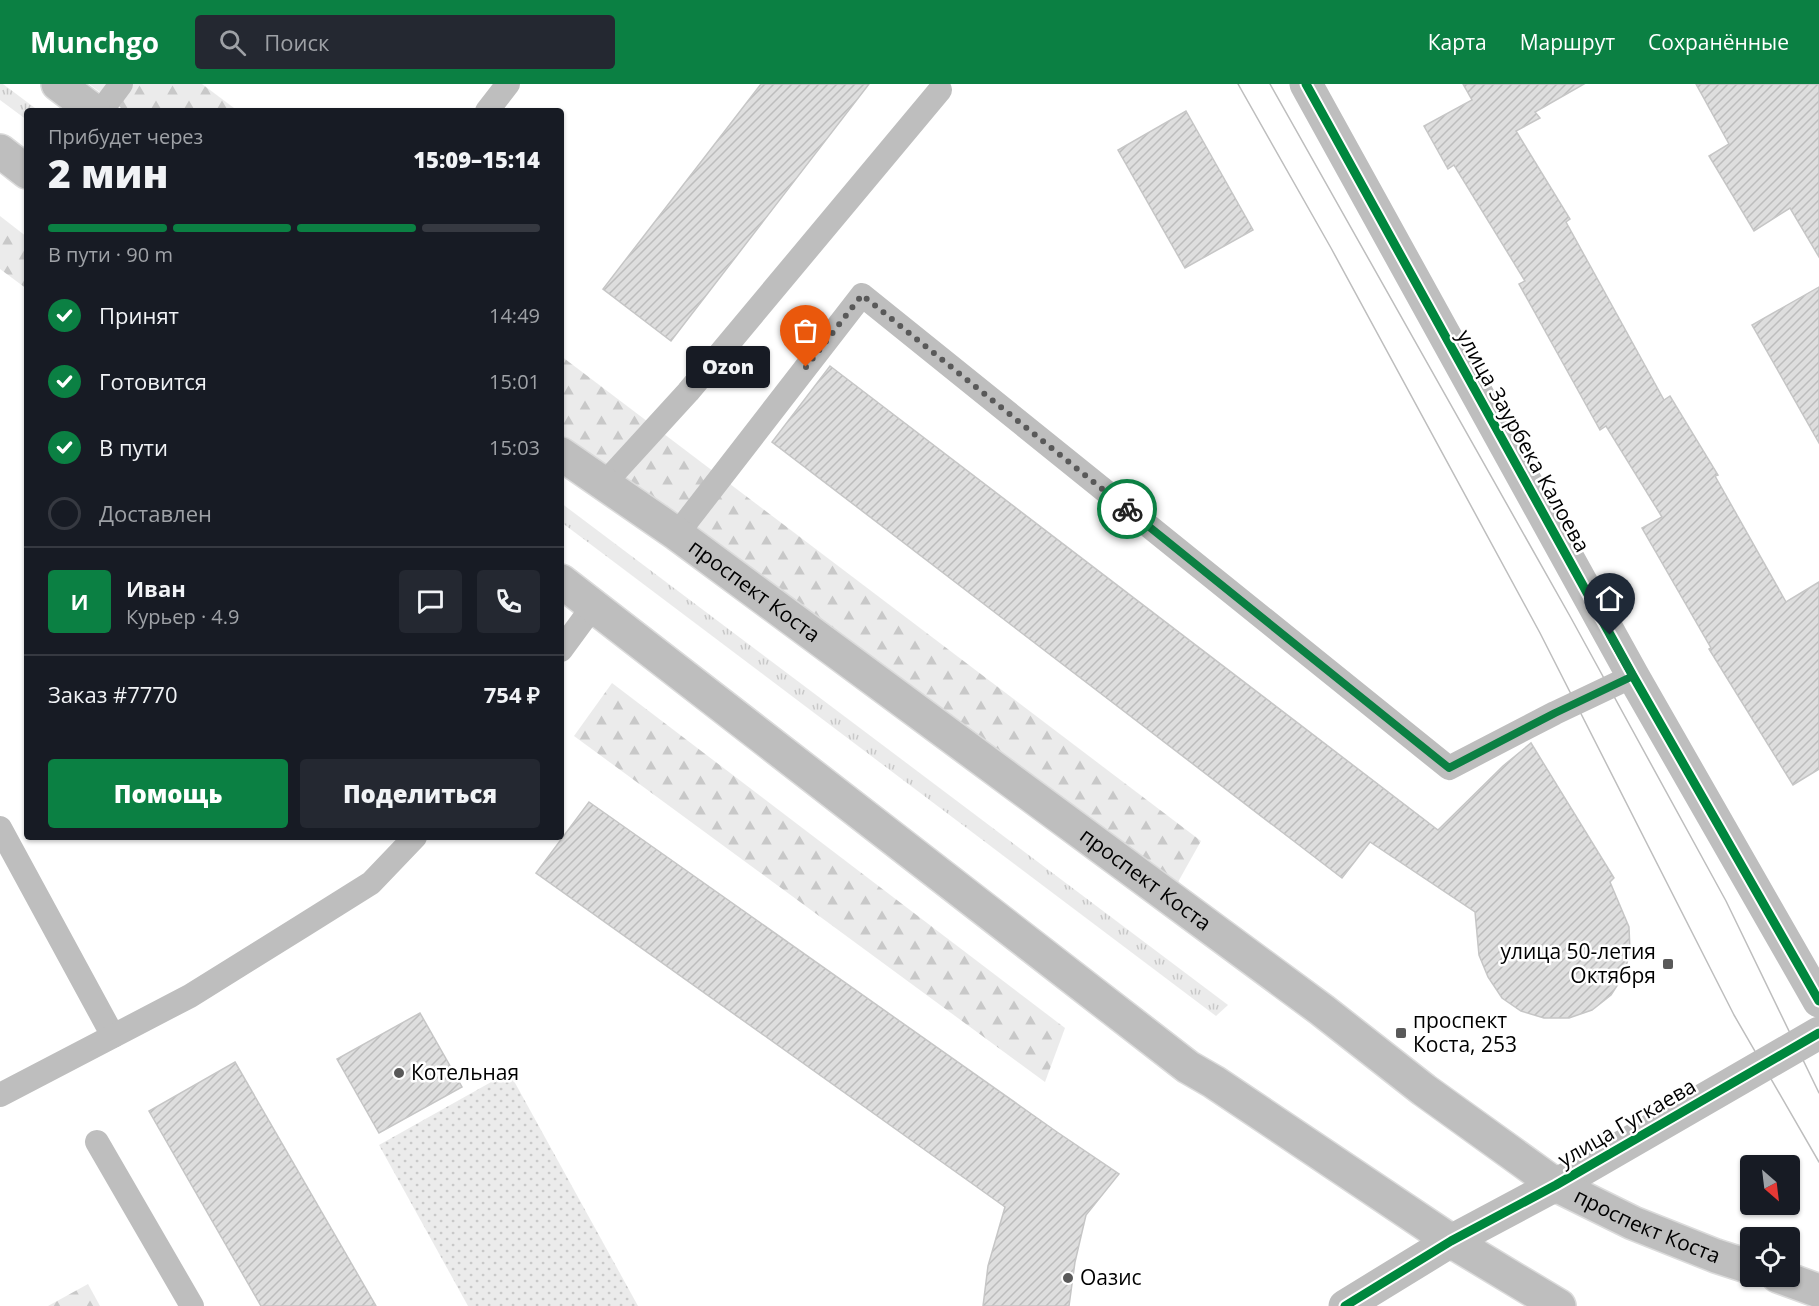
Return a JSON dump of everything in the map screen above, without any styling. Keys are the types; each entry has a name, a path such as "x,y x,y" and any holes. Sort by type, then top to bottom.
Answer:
{"main road":[{"path":"58,84 90,108"},
{"name":"улица Заурбека Калоева","path":"1306,84 1633,676 1819,1001"},
{"path":"0,152 24,170"},
{"name":"проспект Коста","path":"564,456 676,534 1322,1010 1424,1090 1556,1185 1633,1223 1740,1263"},
{"path":"564,583 1188,1067 1214,1082 1451,1241 1559,1306"},
{"name":"улица Гугкаева","path":"1451,1241 1556,1185 1819,1033"},
{"path":"1345,1306 1451,1241"},
{"path":"1800,1284 1819,1291"}],"lane":[{"path":"103,108 121,84"},
{"path":"489,108 508,84"},
{"path":"603,485 688,392 940,90"},
{"path":"676,534 862,295 1449,768 1633,676"},
{"path":"564,646 594,605"},
{"path":"0,828 113,1036"},
{"path":"0,1095 190,996 371,883 412,840"},
{"path":"97,1142 192,1306"}],"green space":[{"path":"0,84 3,84 35,108 24,108 24,118 0,100"},
{"path":"89,84 202,84 234,108 121,108"},
{"path":"0,216 24,235 24,287 0,269"},
{"path":"564,358 1201,841 1169,898 564,442"},
{"path":"564,505 1228,1005 1216,1016 564,524"},
{"path":"612,683 1065,1028 1045,1082 574,736"},
{"path":"509,1072 638,1306 468,1306 379,1145"},
{"path":"88,1284 100,1306 48,1306"}],"building":[{"path":"761,84 869,84 671,341 603,289"},
{"path":"1463,84 1584,84 1535,112 1540,118 1516,131 1570,219 1566,222 1664,400 1670,396 1718,475 1715,476 1786,602 1819,582 1819,769 1793,785 1709,649 1711,648 1642,528 1662,517 1606,426 1600,430 1519,284 1525,281 1454,165 1448,169 1424,126 1472,100"},
{"path":"1696,84 1819,84 1819,257 1790,208 1754,231 1709,156 1729,144"},
{"path":"1186,111 1253,230 1185,268 1118,150"},
{"path":"1819,287 1819,443 1752,325"},
{"path":"830,366 1438,830 1503,766 1531,743 1614,878 1610,882 1629,927 1630,951 1624,975 1611,995 1592,1010 1569,1018 1544,1018 1521,1011 1502,998 1488,977 1479,955 1475,912 1370,842 1342,878 772,442"},
{"path":"589,802 1119,1174 1086,1215 1075,1262 1069,1306 983,1306 988,1266 1005,1207 536,873 561,840 564,840 564,835"},
{"name":"Котельная","path":"420,1013 462,1087 379,1133 337,1059"},
{"path":"235,1062 376,1306 261,1306 149,1111"}],"tram line":[{"path":"1238,84 1331,248 1540,633 1734,1015 1819,1162"},
{"path":"1270,84 1571,618 1726,901 1819,1093"}],"cycle path":[{"path":"1306,84 1633,676 1819,1001"},
{"path":"1345,1306 1451,1241 1556,1185 1819,1033"}],"way so far":[{"path":"806,367 862,295 1127,509"}],"place":[{"name":"Ozon","path":"806,367"},
{"name":"улица 50-летия Октября","path":"1668,964"},
{"name":"проспект Коста, 253","path":"1401,1033"},
{"name":"Котельная","path":"399,1073"},
{"name":"Оазис","path":"1068,1278"}],"route":[{"path":"1127,509 1449,768 1633,676 1610,635"}]}
